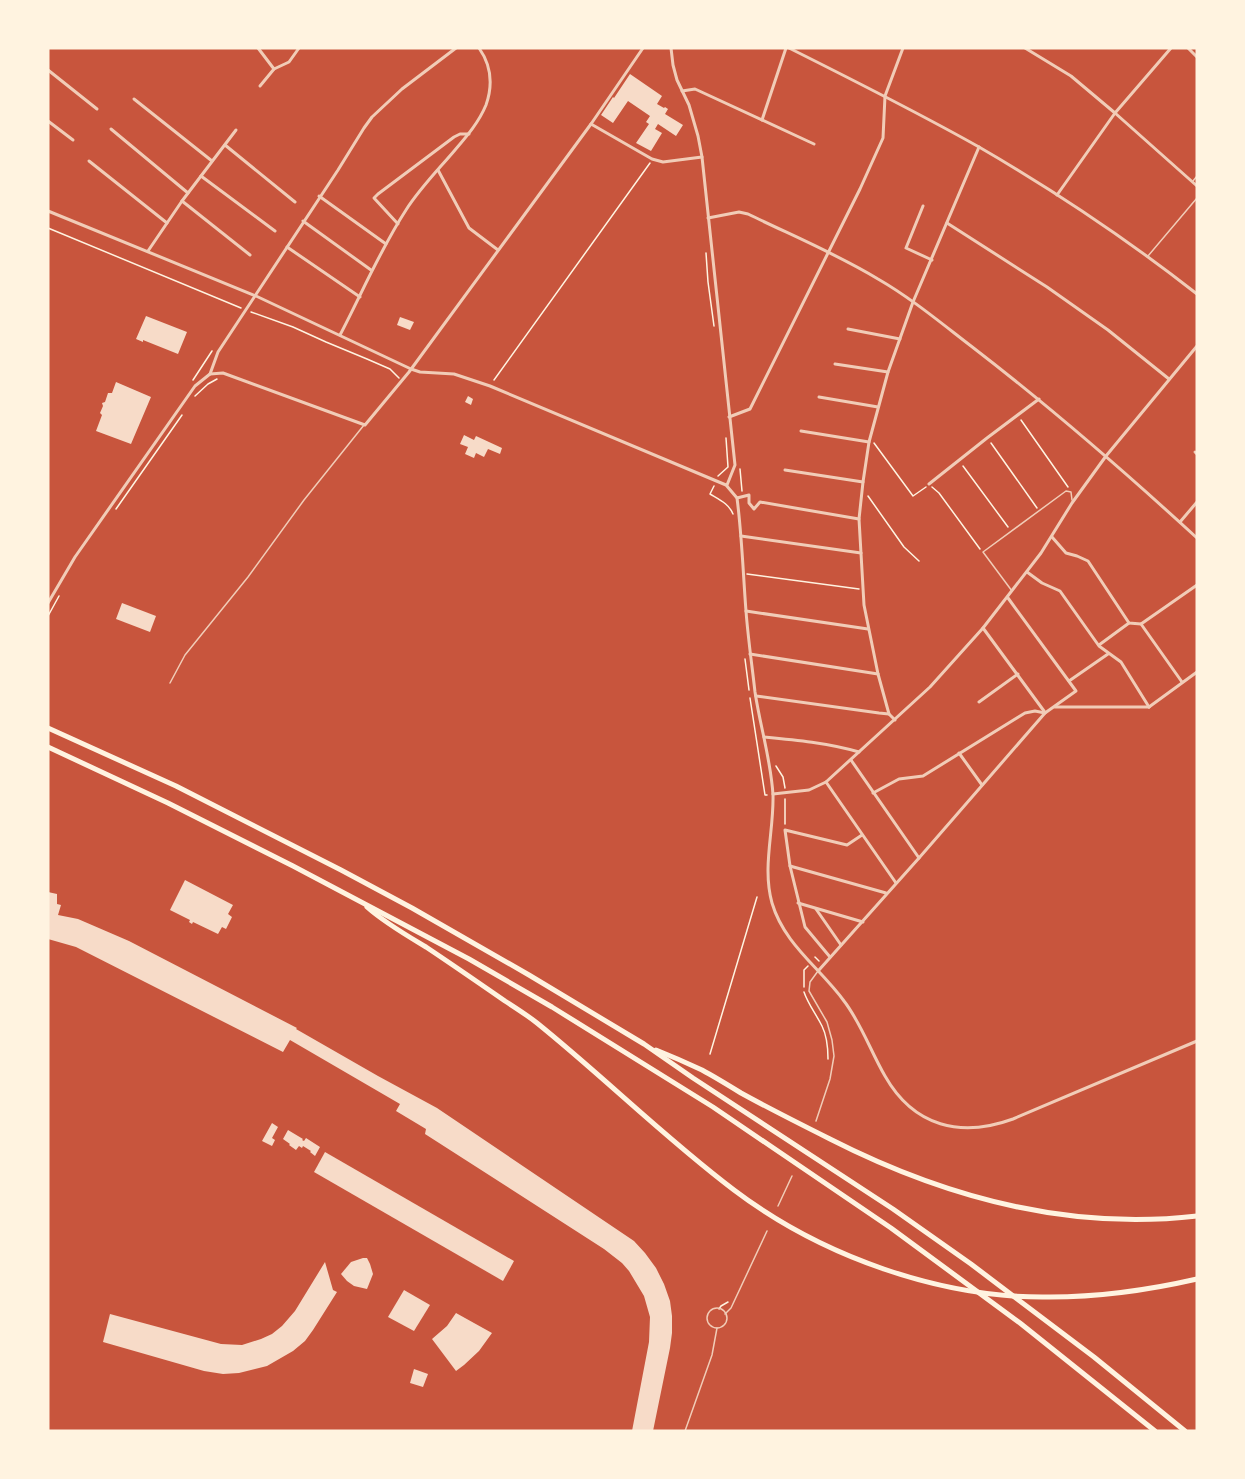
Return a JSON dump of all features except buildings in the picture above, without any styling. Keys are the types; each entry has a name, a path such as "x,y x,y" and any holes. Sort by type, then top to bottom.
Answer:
{"highway":[{"path":"48,728 176,786 332,865 529,975 644,1044 807,1151 971,1264 1185,1431"},
{"path":"48,747 168,803 361,902 469,959 552,1007 713,1107 891,1228 1020,1323 1155,1431"},
{"path":"361,902 381,919 466,973 533,1020 735,1191 770,1215 845,1254 928,1282 969,1290 1050,1298 1150,1289 1197,1279"},
{"path":"644,1044 701,1070 859,1154 921,1180 971,1196 1015,1208 1069,1216 1118,1220 1197,1216"}],"street":[{"path":"258,48 274,69"},
{"path":"260,86 274,69 289,62 299,48"},
{"path":"48,603 75,557 195,386 210,374 218,352 372,117 402,89 456,48"},
{"path":"340,335 371,270 406,210 469,134 483,112 490,81 488,65 479,48"},
{"path":"210,374 223,373 365,424 411,369 591,124 643,48"},
{"path":"671,48 673,65 698,136 702,157 735,465 726,485"},
{"path":"762,120 788,48 885,96 979,147 1057,195 1148,256 1197,294"},
{"path":"729,417 750,409 860,189 883,138 885,96 903,48"},
{"path":"1025,48 1071,76 1197,186"},
{"path":"1057,195 1115,113 1171,48"},
{"path":"1188,48 1197,57"},
{"path":"48,69 98,109"},
{"path":"682,91 695,89 814,144"},
{"path":"134,99 212,161"},
{"path":"48,122 73,140"},
{"path":"591,124 651,159 663,162 702,157"},
{"path":"111,129 188,193"},
{"path":"148,250 236,130"},
{"path":"398,224 374,198 454,137 469,134"},
{"path":"225,145 295,202"},
{"path":"896,720 889,714 878,674 862,590 859,519 862,488 870,440 888,372 913,302 979,147"},
{"path":"89,161 166,223"},
{"path":"438,170 469,228 498,250"},
{"path":"201,176 275,231"},
{"path":"320,196 386,244"},
{"path":"182,201 250,255"},
{"path":"923,206 906,248 932,260"},
{"path":"48,211 256,296 411,369 420,372 454,374 490,386 726,485 737,498 750,654 773,794 767,870 772,903 785,933 796,948 818,970 850,1009 885,1076 903,1101 919,1113 930,1120 956,1127 988,1127 1013,1119 1197,1041"},
{"path":"708,218 742,212 879,279 913,302 1039,399 1197,538"},
{"path":"303,221 371,270"},
{"path":"947,224 1047,287 1108,330 1169,379"},
{"path":"286,247 360,297"},
{"path":"848,329 900,339"},
{"path":"773,794 809,790 826,782 930,687 1008,598 1106,456 1197,346"},
{"path":"835,364 888,372"},
{"path":"819,397 878,407"},
{"path":"929,484 1039,399"},
{"path":"801,431 870,440"},
{"path":"785,470 863,482"},
{"path":"737,498 749,495 749,503 754,509 760,502 859,519"},
{"path":"1180,522 1197,502"},
{"path":"741,536 861,553"},
{"path":"1052,537 1066,553 1088,561 1129,623"},
{"path":"1027,572 1042,583 1060,591 1099,646 1122,662 1149,707"},
{"path":"1099,646 1129,623 1141,624 1197,585"},
{"path":"818,970 863,922 1045,712 1076,691 1008,598"},
{"path":"746,611 868,629"},
{"path":"1141,624 1182,682"},
{"path":"983,628 1045,712"},
{"path":"750,654 878,674"},
{"path":"1069,681 1108,654"},
{"path":"1053,707 1149,707 1197,672"},
{"path":"979,702 1018,674"},
{"path":"756,696 889,714"},
{"path":"873,793 899,779 923,776 1025,713 1045,712"},
{"path":"764,737 859,752"},
{"path":"959,753 982,785"},
{"path":"850,760 919,858"},
{"path":"826,782 896,883"},
{"path":"830,957 805,927 790,866 785,830 847,845 862,836"},
{"path":"790,866 887,894"},
{"path":"798,903 863,922"},
{"path":"815,908 841,945"}],"lane":[{"path":"1192,182 1197,177"},
{"path":"1148,256 1197,198"},
{"path":"170,683 185,655 248,578 304,500 365,424"},
{"path":"1012,592 982,552 1066,491 1071,492 1072,503"},
{"path":"816,1121 828,1086 834,1056 827,1022 809,991 810,982 818,970"},
{"path":"778,1206 792,1176"},
{"path":"725,1314 718,1309 713,1310 708,1314 709,1325 720,1328 725,1323 725,1314 731,1308 767,1231"},
{"path":"685,1431 712,1355 717,1328"}],"path":[{"path":"490,386 651,159"},
{"path":"48,228 241,308"},
{"path":"706,250 714,326"},
{"path":"251,312 293,327 390,369 402,380"},
{"path":"195,395 223,373"},
{"path":"113,513 183,413"},
{"path":"1017,415 1068,486 1066,491"},
{"path":"710,495 718,476 728,467 726,437"},
{"path":"987,438 1039,511"},
{"path":"870,440 913,496 929,484 939,493 982,552"},
{"path":"959,460 1011,531"},
{"path":"735,465 740,467 742,494 737,498"},
{"path":"862,488 904,547 919,561"},
{"path":"744,574 862,590"},
{"path":"48,616 59,596"},
{"path":"774,764 783,777 785,830"},
{"path":"710,1054 757,897"},
{"path":"810,963 822,950"},
{"path":"815,957 823,965"},
{"path":"804,970 804,994 823,1028 828,1064"}]}
